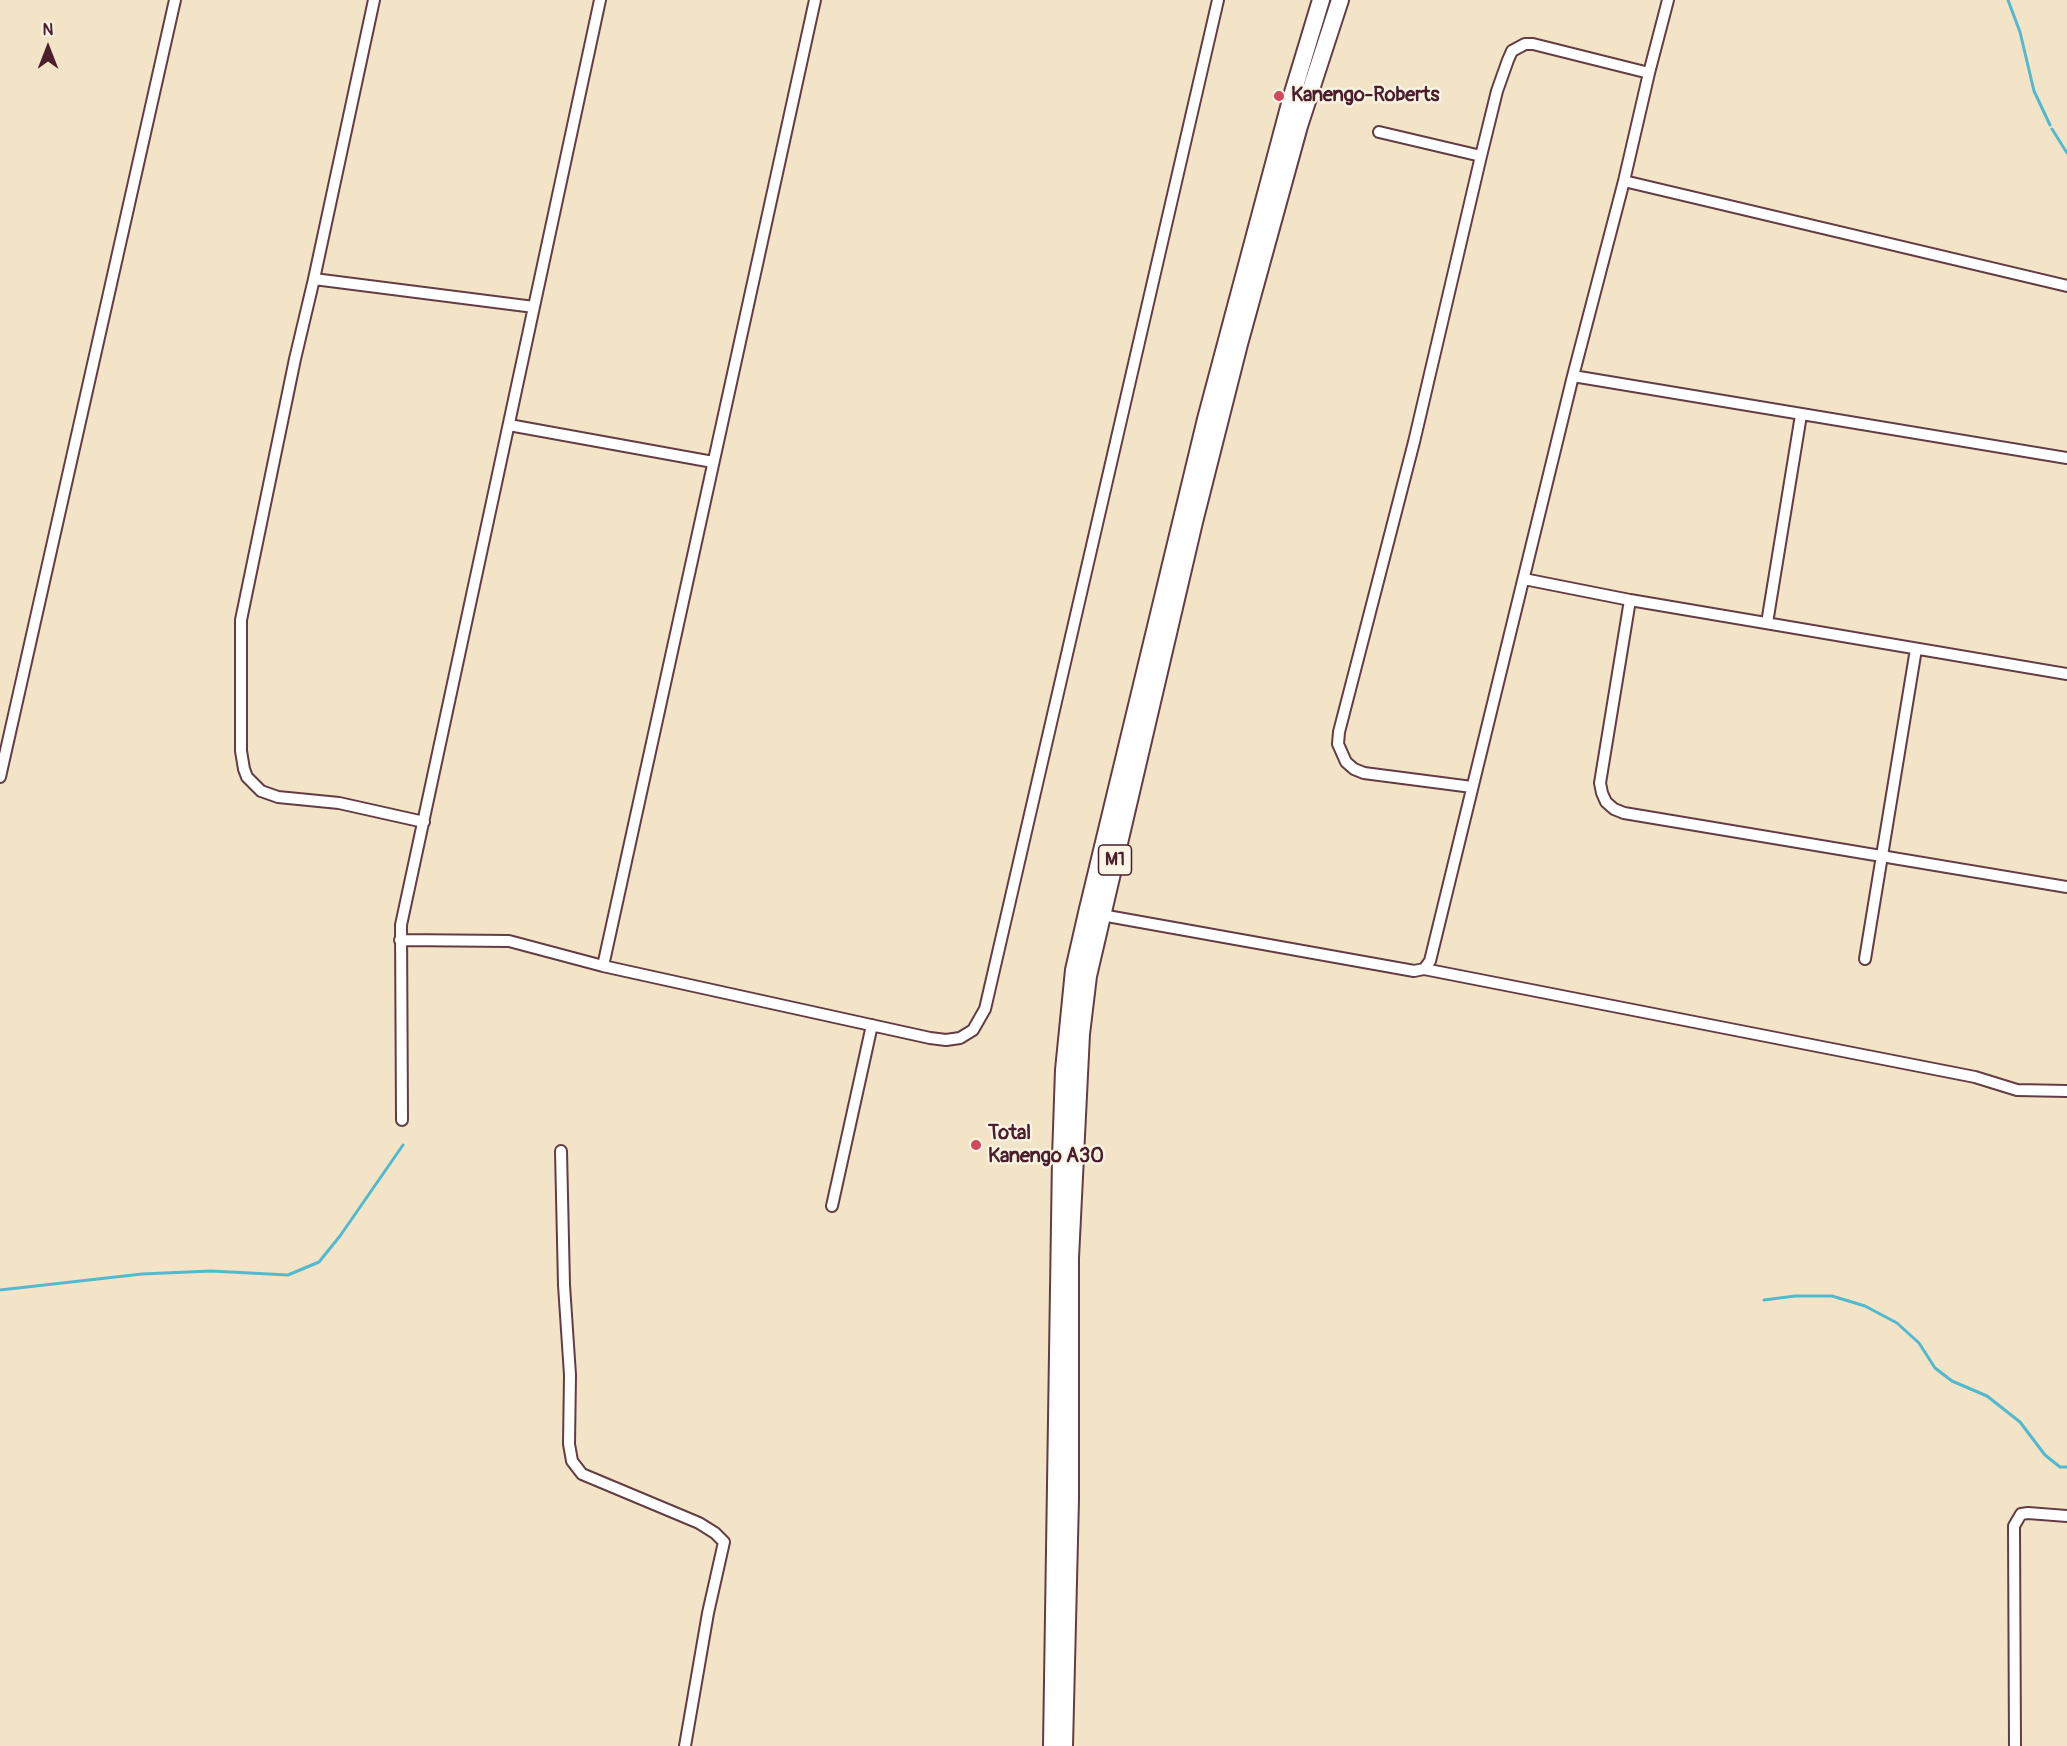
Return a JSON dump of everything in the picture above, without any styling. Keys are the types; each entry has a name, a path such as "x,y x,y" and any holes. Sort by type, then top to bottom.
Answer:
{"highway":[{"name":"M1","path":"1064,1746 1070,1499 1070,1258 1084,1004 1094,914 1206,419 1292,96 1321,0"},
{"name":"M1","path":"1052,1746 1060,1158 1074,970 1094,914 1239,344 1299,126 1340,0"}],"street":[{"path":"0,777 176,0"},
{"path":"374,0 295,359 241,620 242,762 252,784 261,791 278,798 339,803 424,822"},
{"path":"402,1120 401,926 600,0"},
{"path":"603,966 815,0"},
{"path":"400,940 509,941 603,966 946,1040 968,1035 974,1030 985,1009 1218,0"},
{"path":"1424,969 1434,951 1573,376 1668,0"},
{"path":"1472,787 1364,773 1354,769 1346,762 1338,744 1342,720 1414,442 1497,91 1512,51 1525,44 1533,44 1649,73"},
{"path":"1379,132 1481,156"},
{"path":"1624,181 2067,286"},
{"path":"314,279 534,308"},
{"path":"1573,376 2067,458"},
{"path":"1767,623 1801,414"},
{"path":"508,425 713,462"},
{"path":"1524,579 1630,600 2067,674"},
{"path":"1630,600 1600,783 1606,802 1614,809 1624,813 2067,887"},
{"path":"1865,959 1916,649"},
{"path":"1094,914 1414,971 1424,969 1974,1077 2017,1090 2067,1091"},
{"path":"832,1206 872,1025"},
{"path":"561,1151 564,1285 570,1375 569,1444 572,1461 582,1474 699,1523 724,1542 708,1613 685,1746"},
{"path":"2016,1746 2014,1526 2021,1515 2028,1513 2067,1516"}],"waterway":[{"path":"2008,0 2020,32 2034,91 2050,125"},
{"path":"2052,129 2067,153"},
{"path":"0,1290 142,1274 211,1271 288,1275 319,1262 340,1236 403,1145"},
{"path":"1764,1300 1795,1296 1832,1296 1865,1306 1897,1323 1919,1343 1935,1368 1952,1381 1987,1396 2020,1422 2045,1455 2060,1467 2067,1467"}],"place":[{"name":"Kanengo-Roberts","path":"1279,96"},
{"name":"Total Kanengo A30","path":"976,1145"}]}
